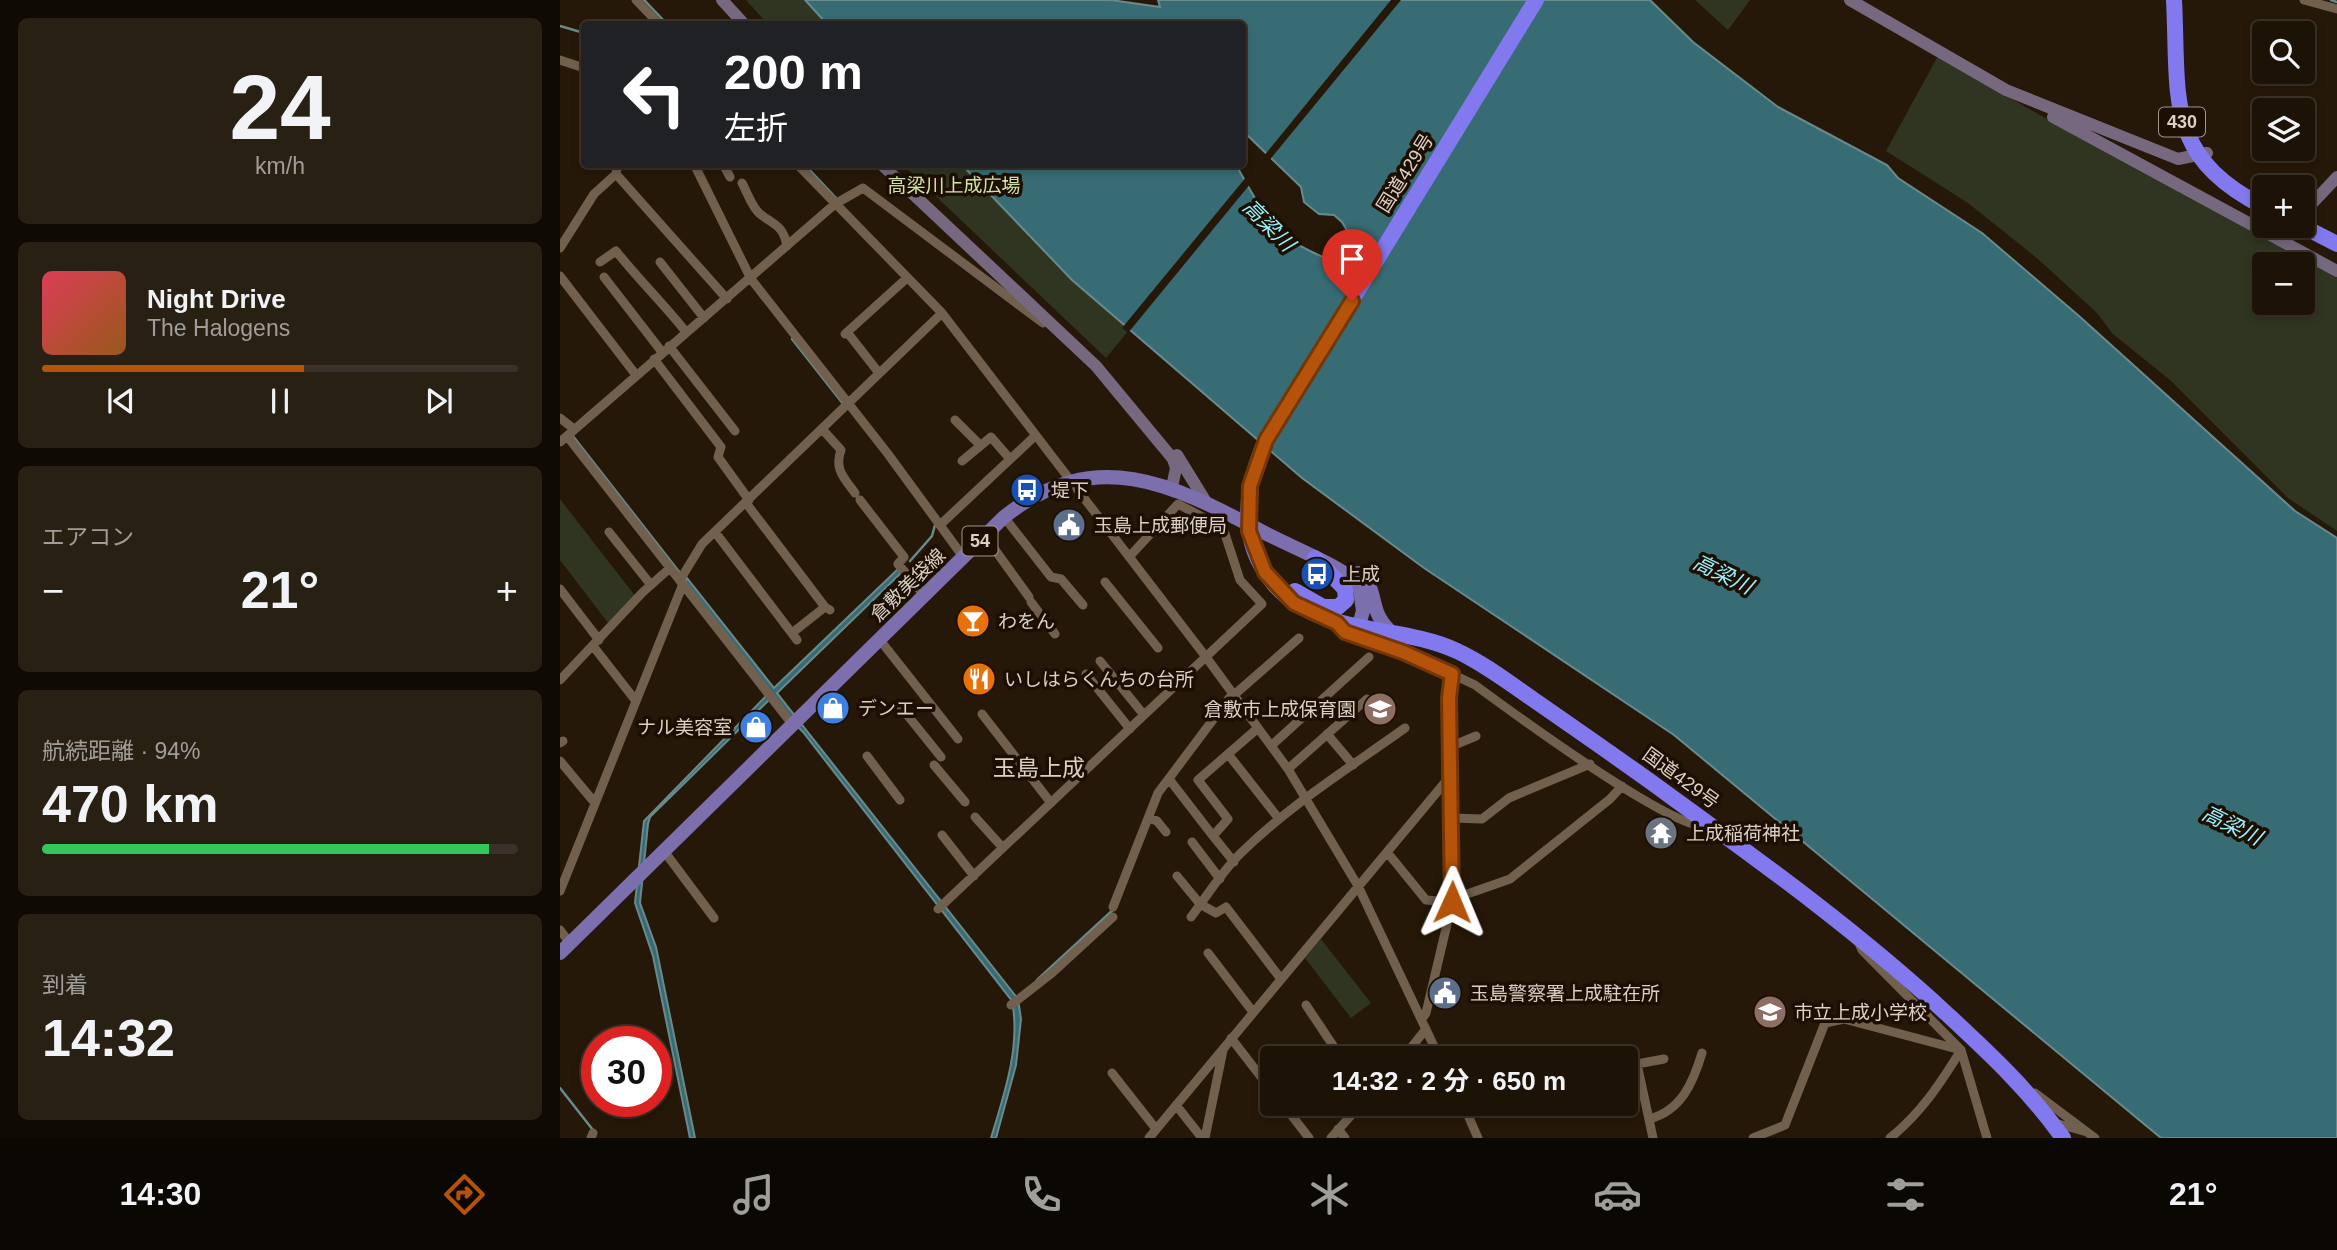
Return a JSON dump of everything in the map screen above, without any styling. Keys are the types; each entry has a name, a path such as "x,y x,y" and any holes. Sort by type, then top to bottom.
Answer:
{"highway":[{"name":"国道429号","path":"1536,0 1266,440 1254,469 1248,502 1265,572 1284,594 1307,611 1337,623 1390,631 1457,651 1486,667 1712,826 1857,934 2007,1068 2063,1138"},
{"name":"国道429号","path":"1359,625 1321,610 1279,577 1258,547 1257,488 1273,443 1544,0"},
{"name":"430","path":"2174,0 2179,105 2183,125 2202,154 2232,190 2252,201"},
{"name":"430","path":"2183,0 2190,112 2202,154 2252,191"},
{"path":"2315,222 2337,236"},
{"path":"2315,233 2337,244"},
{"path":"1290,588 1323,607 1338,607 1343,604 1345,589 1322,562"}],"main road":[{"name":"倉敷美袋線","path":"565,948 1004,517 1043,492 1072,483 1121,478 1172,486 1359,583 1363,611 1359,625"},
{"path":"1322,562 1349,569 1367,580 1372,588 1377,616 1390,631"}],"street":[{"path":"636,0 655,21"},
{"path":"722,0 741,21"},
{"path":"1850,0 2006,90 2178,159 2202,154"},
{"path":"2304,0 2337,9"},
{"path":"560,60 581,67"},
{"path":"2030,100 2047,114 2337,271"},
{"path":"696,168 748,281 964,558"},
{"path":"725,168 730,177"},
{"path":"801,168 838,202 942,313 1035,436 1131,555 1234,694 1288,769 1358,886 1434,1046"},
{"path":"885,168 1059,330 1166,441 1206,502"},
{"path":"560,248 599,187 617,169 727,299"},
{"path":"2315,202 2337,177"},
{"path":"742,183 758,213 770,218 785,235 787,246"},
{"path":"568,435 838,202 857,190 869,190 1020,307 1059,330"},
{"path":"600,262 616,251 650,295 666,307 685,332"},
{"path":"660,262 704,318"},
{"path":"560,276 636,375"},
{"path":"604,277 662,352 734,431"},
{"path":"879,373 846,333 907,278"},
{"path":"560,891 563,871 595,803 697,551 942,313"},
{"path":"662,352 721,447 718,457 827,608 795,636 715,533"},
{"path":"560,418 568,435 792,724"},
{"path":"955,420 980,445"},
{"path":"1147,424 1173,459 1176,468 1172,486"},
{"path":"823,430 841,450 836,461 840,472 904,558 898,564 925,596"},
{"path":"940,525 1035,436"},
{"path":"962,461 991,437 1010,459"},
{"path":"938,909 1262,604 1241,580 1223,528 1178,504 1131,555"},
{"path":"1004,517 1051,577 1061,579 1083,605"},
{"path":"609,533 651,585"},
{"path":"985,536 1055,634"},
{"path":"560,680 670,568"},
{"path":"1105,582 1158,648"},
{"path":"560,590 636,701"},
{"path":"1337,623 1345,632 1403,652 1475,685 1622,786 1693,824 1712,826"},
{"path":"1014,1003 1113,912 1151,819 1158,793 1171,781 1234,694 1299,638"},
{"path":"880,640 958,739"},
{"path":"1271,746 1368,657"},
{"path":"1100,661 1144,715"},
{"path":"1086,674 1130,729"},
{"path":"1422,1018 1426,1013 1452,901 1452,747 1449,698 1452,674"},
{"path":"1288,769 1367,699"},
{"path":"900,706 965,802"},
{"path":"982,714 1051,803"},
{"path":"1213,836 1228,819 1198,780 1258,728"},
{"path":"1191,917 1234,862 1279,819 1405,728"},
{"path":"1327,734 1353,765"},
{"path":"1452,747 1476,736"},
{"path":"1228,754 1279,819"},
{"path":"867,756 901,800"},
{"path":"560,761 595,803"},
{"path":"1452,818 1482,819 1509,798 1590,764"},
{"path":"1149,1138 1452,774"},
{"path":"1171,781 1234,862"},
{"path":"1387,852 1426,900 1452,901 1510,879 1602,806 1622,786"},
{"path":"975,817 1003,848"},
{"path":"1151,819 1166,832"},
{"path":"942,835 974,876"},
{"path":"1192,842 1220,878"},
{"path":"664,851 714,918"},
{"path":"1177,876 1200,904 1216,913 1226,907 1281,979"},
{"path":"560,930 565,948"},
{"path":"1857,934 1862,950 1961,1050 1987,1138"},
{"path":"1208,953 1253,1012"},
{"path":"1306,1005 1333,1046"},
{"path":"1752,1138 1785,1125 1825,1023 1844,1019 1961,1050"},
{"path":"1412,1046 1426,1029"},
{"path":"1231,1038 1260,1075"},
{"path":"1203,1138 1223,1048"},
{"path":"1890,1138 1915,1118 1935,1093 1961,1050"},
{"path":"1649,1119 1665,1115 1682,1099 1702,1053"},
{"path":"1638,1064 1664,1059"},
{"path":"2007,1068 2048,1104 2091,1135"},
{"path":"1638,1069 1653,1138"},
{"path":"1112,1073 1156,1129"},
{"path":"1176,1105 1203,1138"},
{"path":"1292,1116 1309,1138"},
{"path":"1331,1138 1350,1116"},
{"path":"1468,1116 1478,1138"},
{"path":"2052,1122 2091,1135"},
{"path":"1338,1129 1345,1138"}],"green space":[{"path":"746,0 805,0 824,21 765,21"},
{"path":"1695,0 1750,0 1728,30"},
{"path":"1938,56 2045,118 2252,231 2252,238 2265,238 2291,252 2252,252 2252,315 2315,315 2315,265 2337,277 2337,531 2288,498 2170,380 2113,334 2097,313 2038,259 1968,203 1886,151"},
{"name":"高梁川上成広場","path":"906,168 965,168 1072,280 1129,330 1106,358"},
{"path":"560,499 636,597 609,624 560,560"},
{"path":"1321,939 1371,1003 1351,1018 1305,958"}],"water":[{"name":"高梁川","path":"805,0 1111,0 1160,7 1158,0 1650,0 1693,42 1778,107 1887,165 1898,178 1982,233 2079,316 2295,511 2337,538 2337,1138 2161,1138 1674,735 1424,568 1302,478 1072,280 965,168 1238,168 1262,209 1282,233 1307,250 1354,270 1367,253 1353,241 1342,222 1334,215 1319,214 1304,202 1301,187 1246,134 1246,21 824,21"},
{"path":"898,569 901,573 777,693 1018,999 1021,1019 1016,1065 996,1138 991,1138 1013,1053 1012,1001 803,732 770,699 650,817 648,824 640,903 656,947 695,1138 690,1138 672,1049 672,1026 667,1026 653,956 635,903 644,821 770,692 685,582 687,578 774,688"}],"pier":[{"path":"1391,0 1401,0 1268,162 1263,157"},
{"path":"1247,176 1251,183 1128,333 1122,328"}],"waterway":[{"path":"644,0 664,21"},
{"path":"2331,0 2337,2"},
{"path":"560,26 581,32"},
{"path":"808,168 836,198"},
{"path":"792,339 844,405"},
{"path":"572,435 680,573"},
{"path":"910,561 932,536 935,525"},
{"path":"1037,980 1114,909"},
{"path":"560,1088 593,1130"}],"place":[{"name":"堤下","path":"1027,490"},
{"name":"玉島上成郵便局","path":"1069,525"},
{"name":"上成","path":"1317,574"},
{"name":"わをん","path":"973,621"},
{"name":"いしはらくんちの台所","path":"979,679"},
{"name":"デンエー","path":"833,708"},
{"name":"倉敷市上成保育園","path":"1380,709"},
{"name":"ナル美容室","path":"756,727"},
{"name":"上成稲荷神社","path":"1661,833"},
{"name":"玉島警察署上成駐在所","path":"1445,993"},
{"name":"市立上成小学校","path":"1770,1012"}],"district":[{"name":"玉島上成","path":"1039,768"}],"route":[{"path":"1352,301 1266,440 1250,486 1247,516 1249,531 1265,572 1294,603 1337,623 1345,632 1403,652 1452,674 1449,703 1452,747 1452,902"}]}
